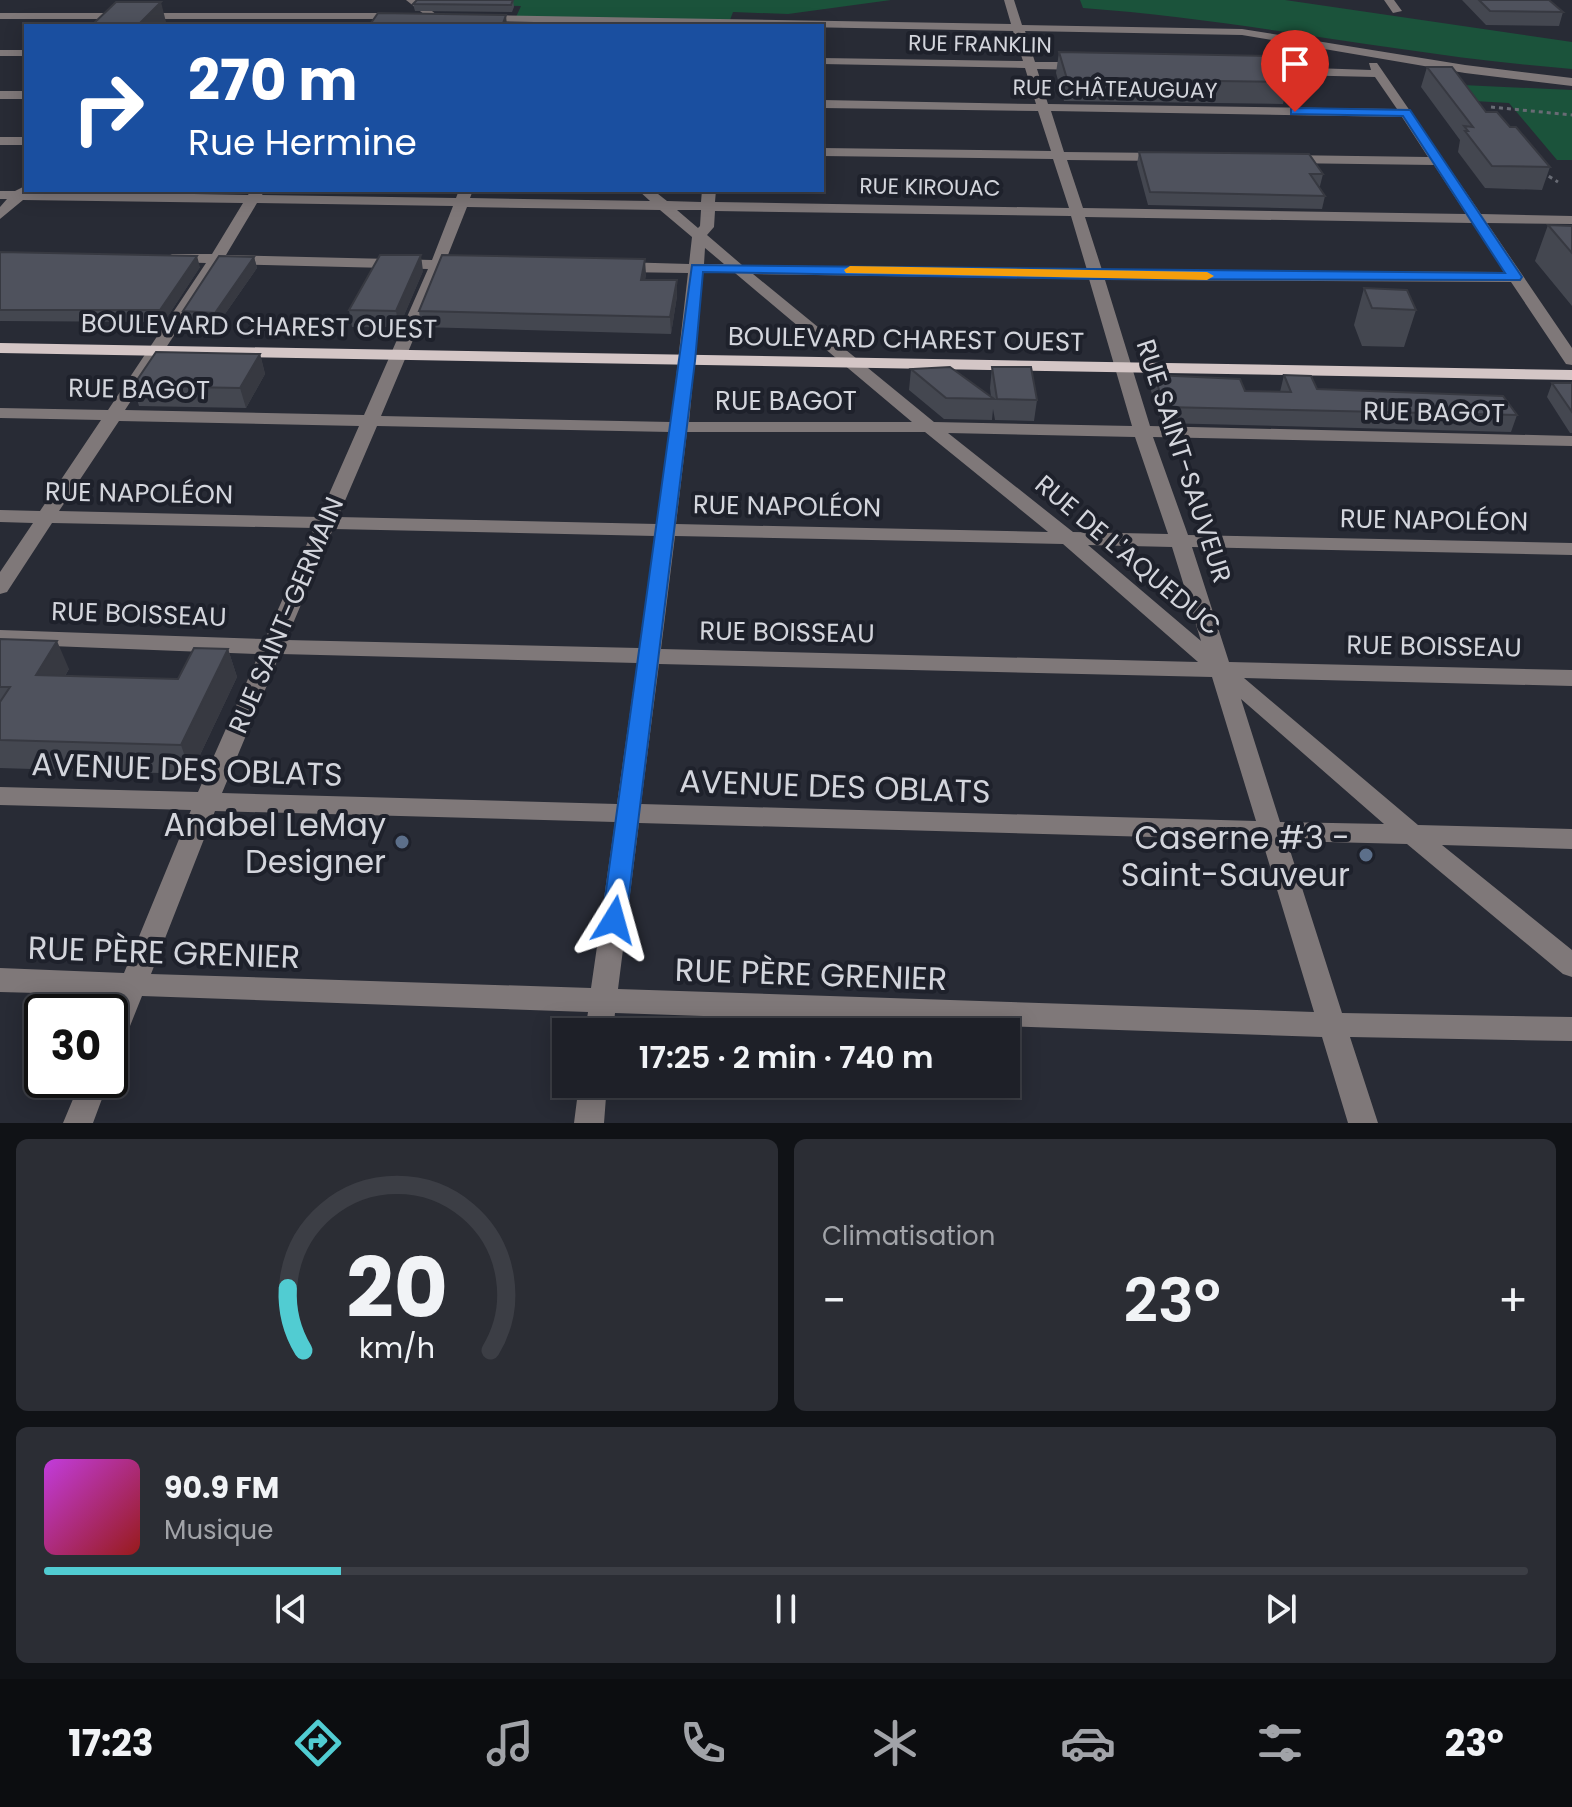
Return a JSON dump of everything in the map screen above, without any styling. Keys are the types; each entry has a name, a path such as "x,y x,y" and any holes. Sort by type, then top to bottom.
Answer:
{"main road":[{"name":"BOULEVARD CHAREST OUEST","path":"0,348 1572,375"}],"street":[{"path":"176,24 199,0"},
{"path":"411,0 444,24"},
{"name":"RUE SAINT-SAUVEUR","path":"1009,0 1077,212 1142,431 1180,541 1363,1123"},
{"path":"1389,0 1397,11"},
{"path":"0,16 183,16 367,21 458,17"},
{"path":"472,17 536,22 727,24"},
{"path":"824,25 1242,32 1367,54 1572,82"},
{"path":"0,53 24,53"},
{"path":"1367,54 1572,360"},
{"name":"RUE FRANKLIN","path":"824,61 1091,66"},
{"path":"1233,70 1378,74"},
{"path":"0,95 24,95"},
{"name":"RUE CHÂTEAUGUAY","path":"824,104 1406,113"},
{"path":"0,141 24,141"},
{"path":"824,152 1185,157"},
{"path":"1264,158 1437,161"},
{"path":"0,215 23,191"},
{"name":"RUE KIROUAC","path":"0,195 23,191"},
{"name":"RUE KIROUAC","path":"140,192 464,196 663,205 708,198 1077,212 1572,220"},
{"name":"RUE DE L'AQUEDUC","path":"647,192 851,364 1068,538 1414,836 1572,966"},
{"path":"0,587 217,258 256,193"},
{"name":"RUE SAINT-GERMAIN","path":"128,996 206,802 464,196"},
{"path":"600,1018 663,530 688,361 699,236 707,227 708,198"},
{"path":"155,258 483,265"},
{"path":"605,267 1094,275 1515,277"},
{"name":"RUE BAGOT","path":"0,413 677,427 929,427 1572,441"},
{"name":"RUE NAPOLÉON","path":"0,516 1572,549"},
{"name":"RUE BOISSEAU","path":"0,637 274,647 1572,678"},
{"name":"AVENUE DES OBLATS","path":"0,796 1572,839"},
{"name":"RUE PÈRE GRENIER","path":"0,980 1333,1025 1572,1029"},
{"path":"78,1123 88,1098"},
{"path":"589,1123 592,1098"}],"path":[{"path":"1491,107 1572,115"},
{"path":"1539,167 1546,177 1558,182"}],"green space":[{"path":"428,0 891,0 788,14 733,12 730,20 516,17 521,6 434,4"},
{"path":"1080,0 1285,0 1572,42 1572,69 1083,8"},
{"path":"1462,85 1572,90 1572,160 1557,160 1509,103 1474,101"}],"building":[{"path":"417,0 513,0 511,5 413,4"},
{"path":"1479,0 1549,0 1563,12 1490,11"},
{"path":"116,2 161,2 139,24 93,24"},
{"path":"378,13 506,15 503,24 370,24"},
{"path":"1059,52 1273,56 1288,82 1067,79"},
{"path":"1427,67 1452,67 1486,112 1497,112 1510,127 1516,127 1550,167 1492,166 1464,126 1473,127"},
{"path":"1139,152 1309,154 1323,174 1310,174 1325,196 1150,192"},
{"path":"1548,225 1572,226 1572,253"},
{"path":"0,252 197,256 160,310 0,310"},
{"path":"380,255 421,255 396,311 349,310"},
{"path":"442,255 645,259 641,280 677,280 670,317 419,311"},
{"path":"219,256 254,257 215,313 183,311"},
{"path":"1364,288 1407,290 1416,310 1372,308"},
{"path":"156,352 260,354 240,388 133,386"},
{"path":"950,367 994,399 946,398 911,369"},
{"path":"992,367 1031,367 1037,400 997,399"},
{"path":"1154,375 1240,379 1245,391 1291,392 1284,375 1311,376 1317,389 1503,396 1517,415 1165,407"},
{"path":"1552,383 1572,383 1572,412"},
{"path":"0,639 57,641 36,675 178,679 194,648 228,649 181,745 0,740 0,702 10,687 0,687"}],"slow traffic":[{"path":"850,270 1207,276"}],"place":[{"name":"Anabel LeMay Designer","path":"402,842"},
{"name":"Caserne #3 - Saint-Sauveur","path":"1366,855"}],"route":[{"path":"614,920 659,561 688,361 696,268 1094,275 1515,277 1406,113 1295,112"}]}
